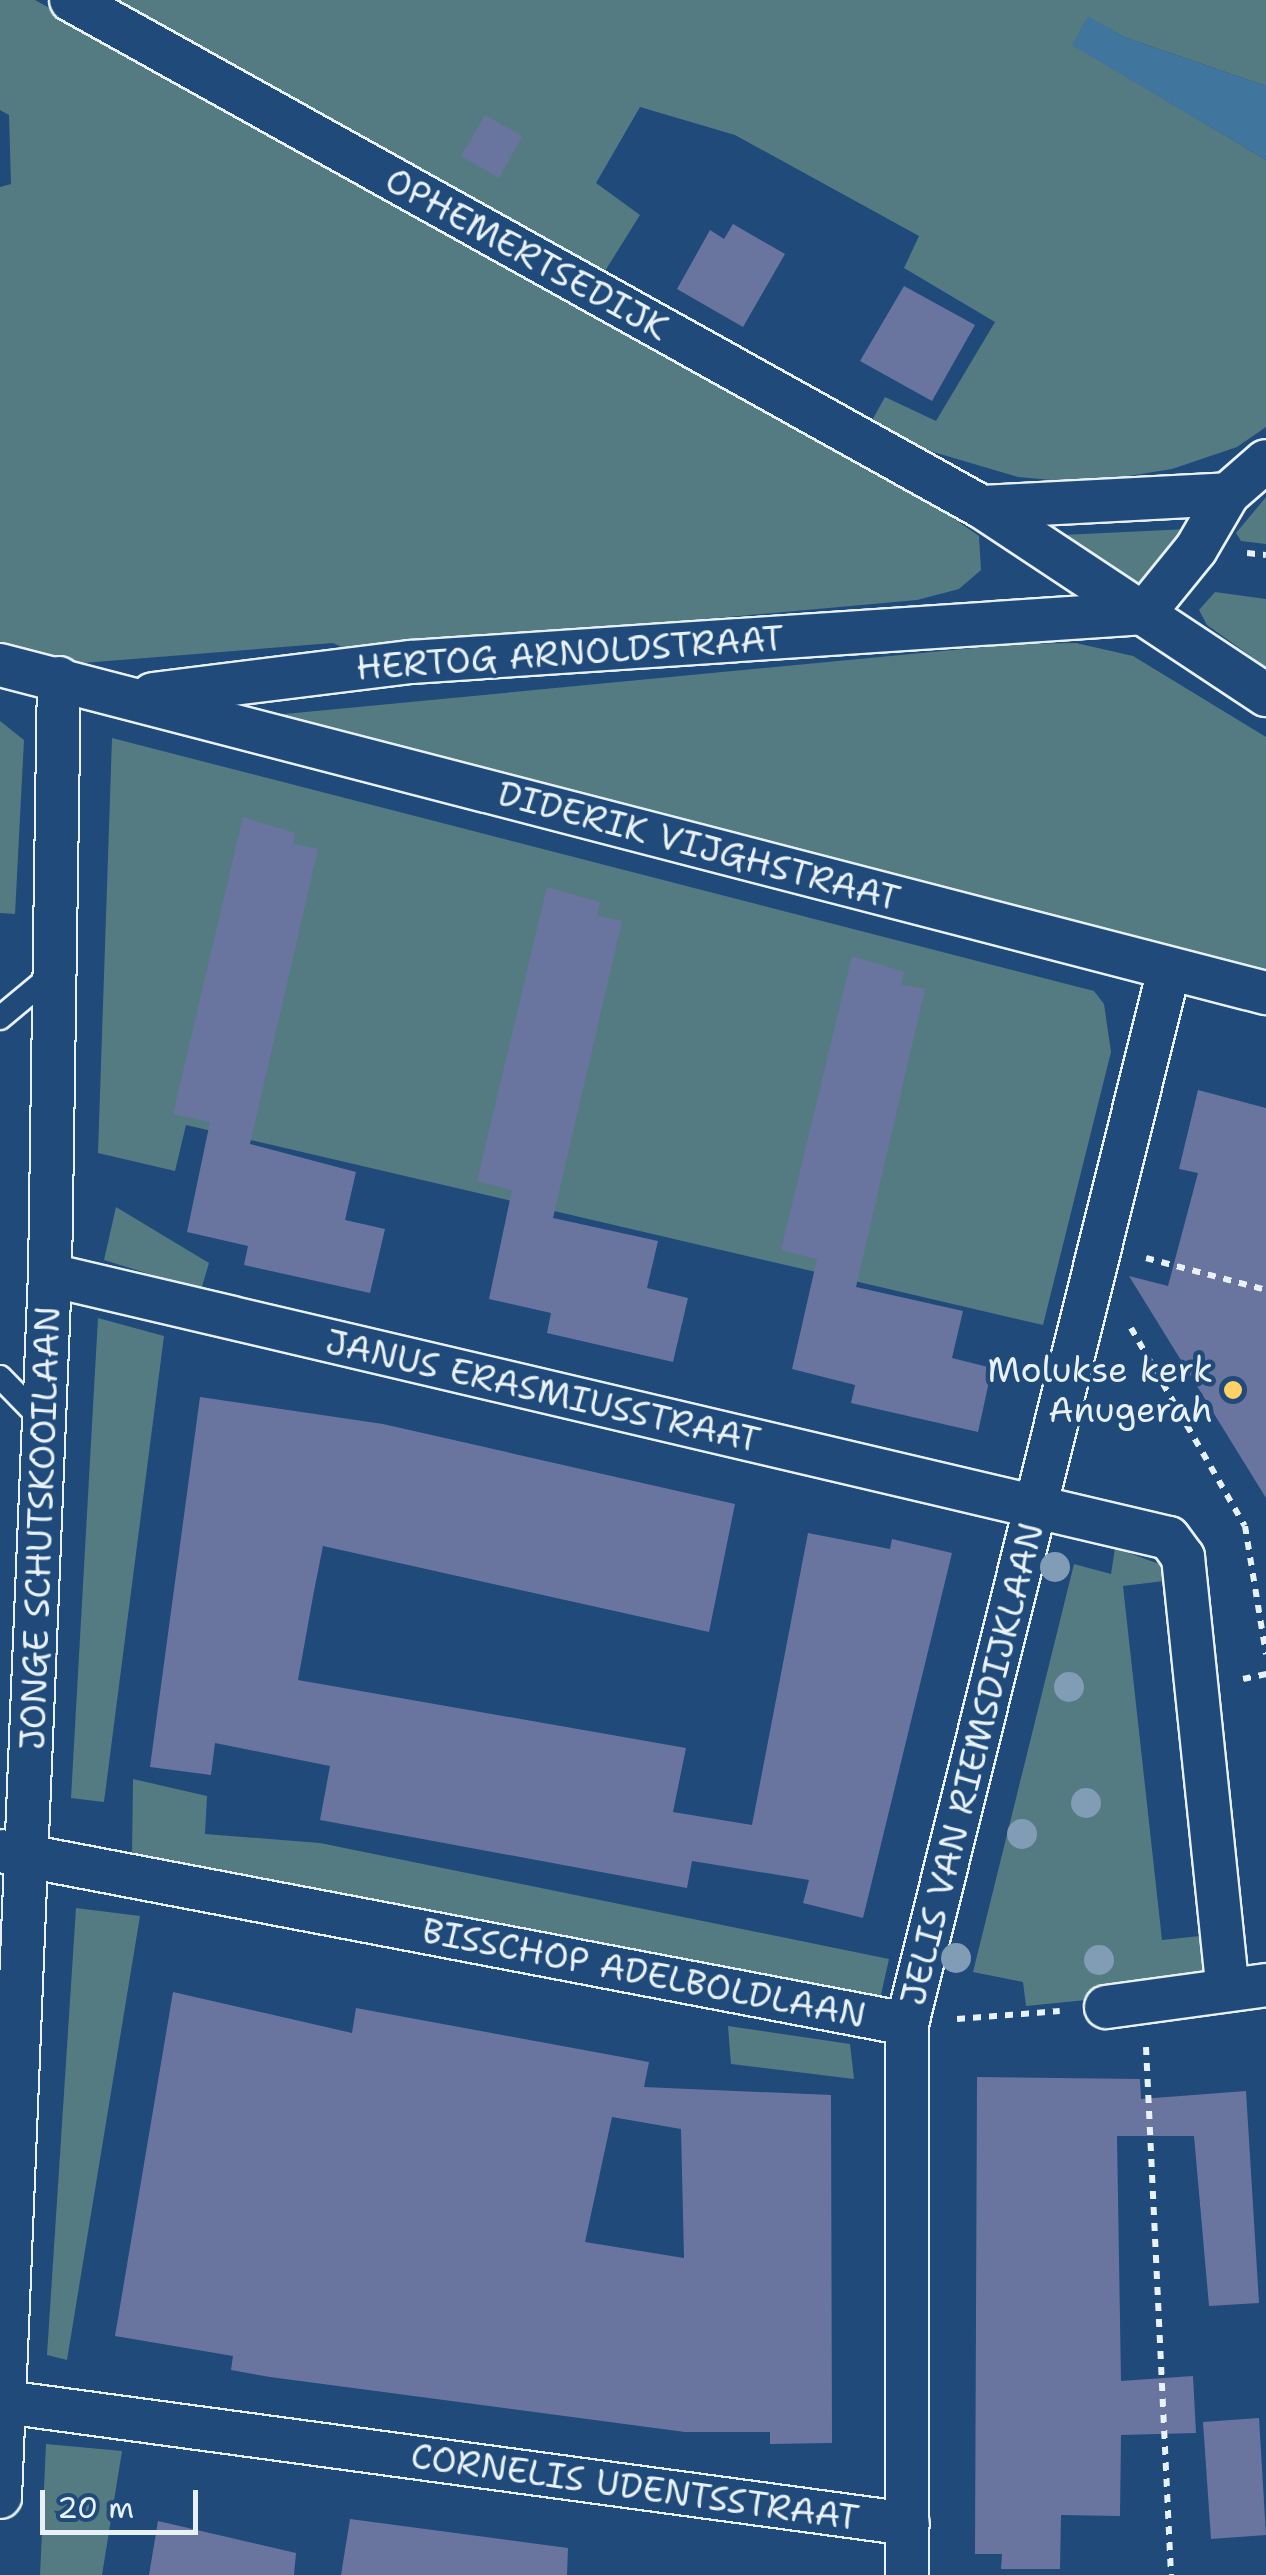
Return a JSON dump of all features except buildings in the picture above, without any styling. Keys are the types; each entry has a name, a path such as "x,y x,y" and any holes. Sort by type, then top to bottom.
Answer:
{"street":[{"name":"OPHEMERTSEDIJK","path":"72,0 982,508 1266,695"},
{"path":"1144,612 1196,549 1228,494 1266,460"},
{"path":"982,508 1228,494"},
{"name":"HERTOG ARNOLDSTRAAT","path":"0,664 133,696 411,662 1144,612"},
{"name":"JONGE SCHUTSKOOILAAN","path":"0,2497 5,2402 13,1852 44,1422 50,1275 59,678"},
{"name":"DIDERIK VIJGHSTRAAT","path":"133,696 1266,993"},
{"name":"JELIS VAN RIEMSDIJKLAAN","path":"907,2575 907,2024 1169,969"},
{"name":"JANUS ERASMIUSSTRAAT","path":"50,1275 1170,1538 1183,1557 1247,1988"},
{"name":"BISSCHOP ADELBOLDLAAN","path":"13,1852 907,2024"},
{"path":"1125,2004 1247,1988"},
{"name":"CORNELIS UDENTSSTRAAT","path":"5,2402 908,2524"}],"lane":[{"path":"0,1018 54,973"},
{"path":"0,1377 44,1422"}],"path":[{"path":"1098,1256 1266,1290"},
{"path":"1098,1256 1245,1526 1266,1654"},
{"path":"1125,2004 1171,2575"},
{"name":"BISSCHOP ADELBOLDLAAN","path":"907,2024 1125,2004"}],"green space":[{"path":"0,0 35,0 891,475 979,536 981,570 959,589 917,600 351,651 333,643 70,664 0,652 0,187 11,184 9,115 0,110"},
{"path":"106,0 1266,0 1266,86 1124,37 1088,17 1073,45 1266,160 1266,427 1237,447 1172,469 1085,483 1018,477 913,446 870,424 885,397 936,421 995,322 904,268 919,236 735,135 640,107 596,183 640,215 600,279"},
{"path":"1266,497 1266,544 1241,541 1236,533"},
{"path":"1188,529 1142,585 1062,535"},
{"path":"1215,592 1266,599 1266,667 1207,625 1199,610"},
{"path":"1076,643 1133,656 1266,737 1266,971 274,715 1016,644"},
{"path":"0,721 24,740 15,914 0,913"},
{"path":"112,738 1094,991 1104,1004 1111,1052 1043,1325 186,1125 175,1171 98,1153"},
{"path":"116,1207 209,1263 201,1290 104,1260"},
{"path":"98,1318 164,1336 104,1802 71,1798"},
{"path":"1115,1548 1162,1565 1164,1581 1123,1586 1162,1940 1200,1936 1204,1981 1157,1993 1026,2006 1023,1982 973,1972 1074,1564 1111,1574"},
{"path":"133,1779 207,1796 205,1834 320,1843 889,1959 880,1999 132,1855"},
{"path":"76,1908 140,1916 67,2360 47,2355"},
{"path":"728,2026 850,2044 854,2079 731,2064"},
{"path":"46,2444 122,2451 102,2575 40,2575"}],"water":[{"path":"1088,16 1124,37 1266,86 1266,160 1072,45"}],"place":[{"name":"Molukse kerk Anugerah","path":"1233,1390"}]}
